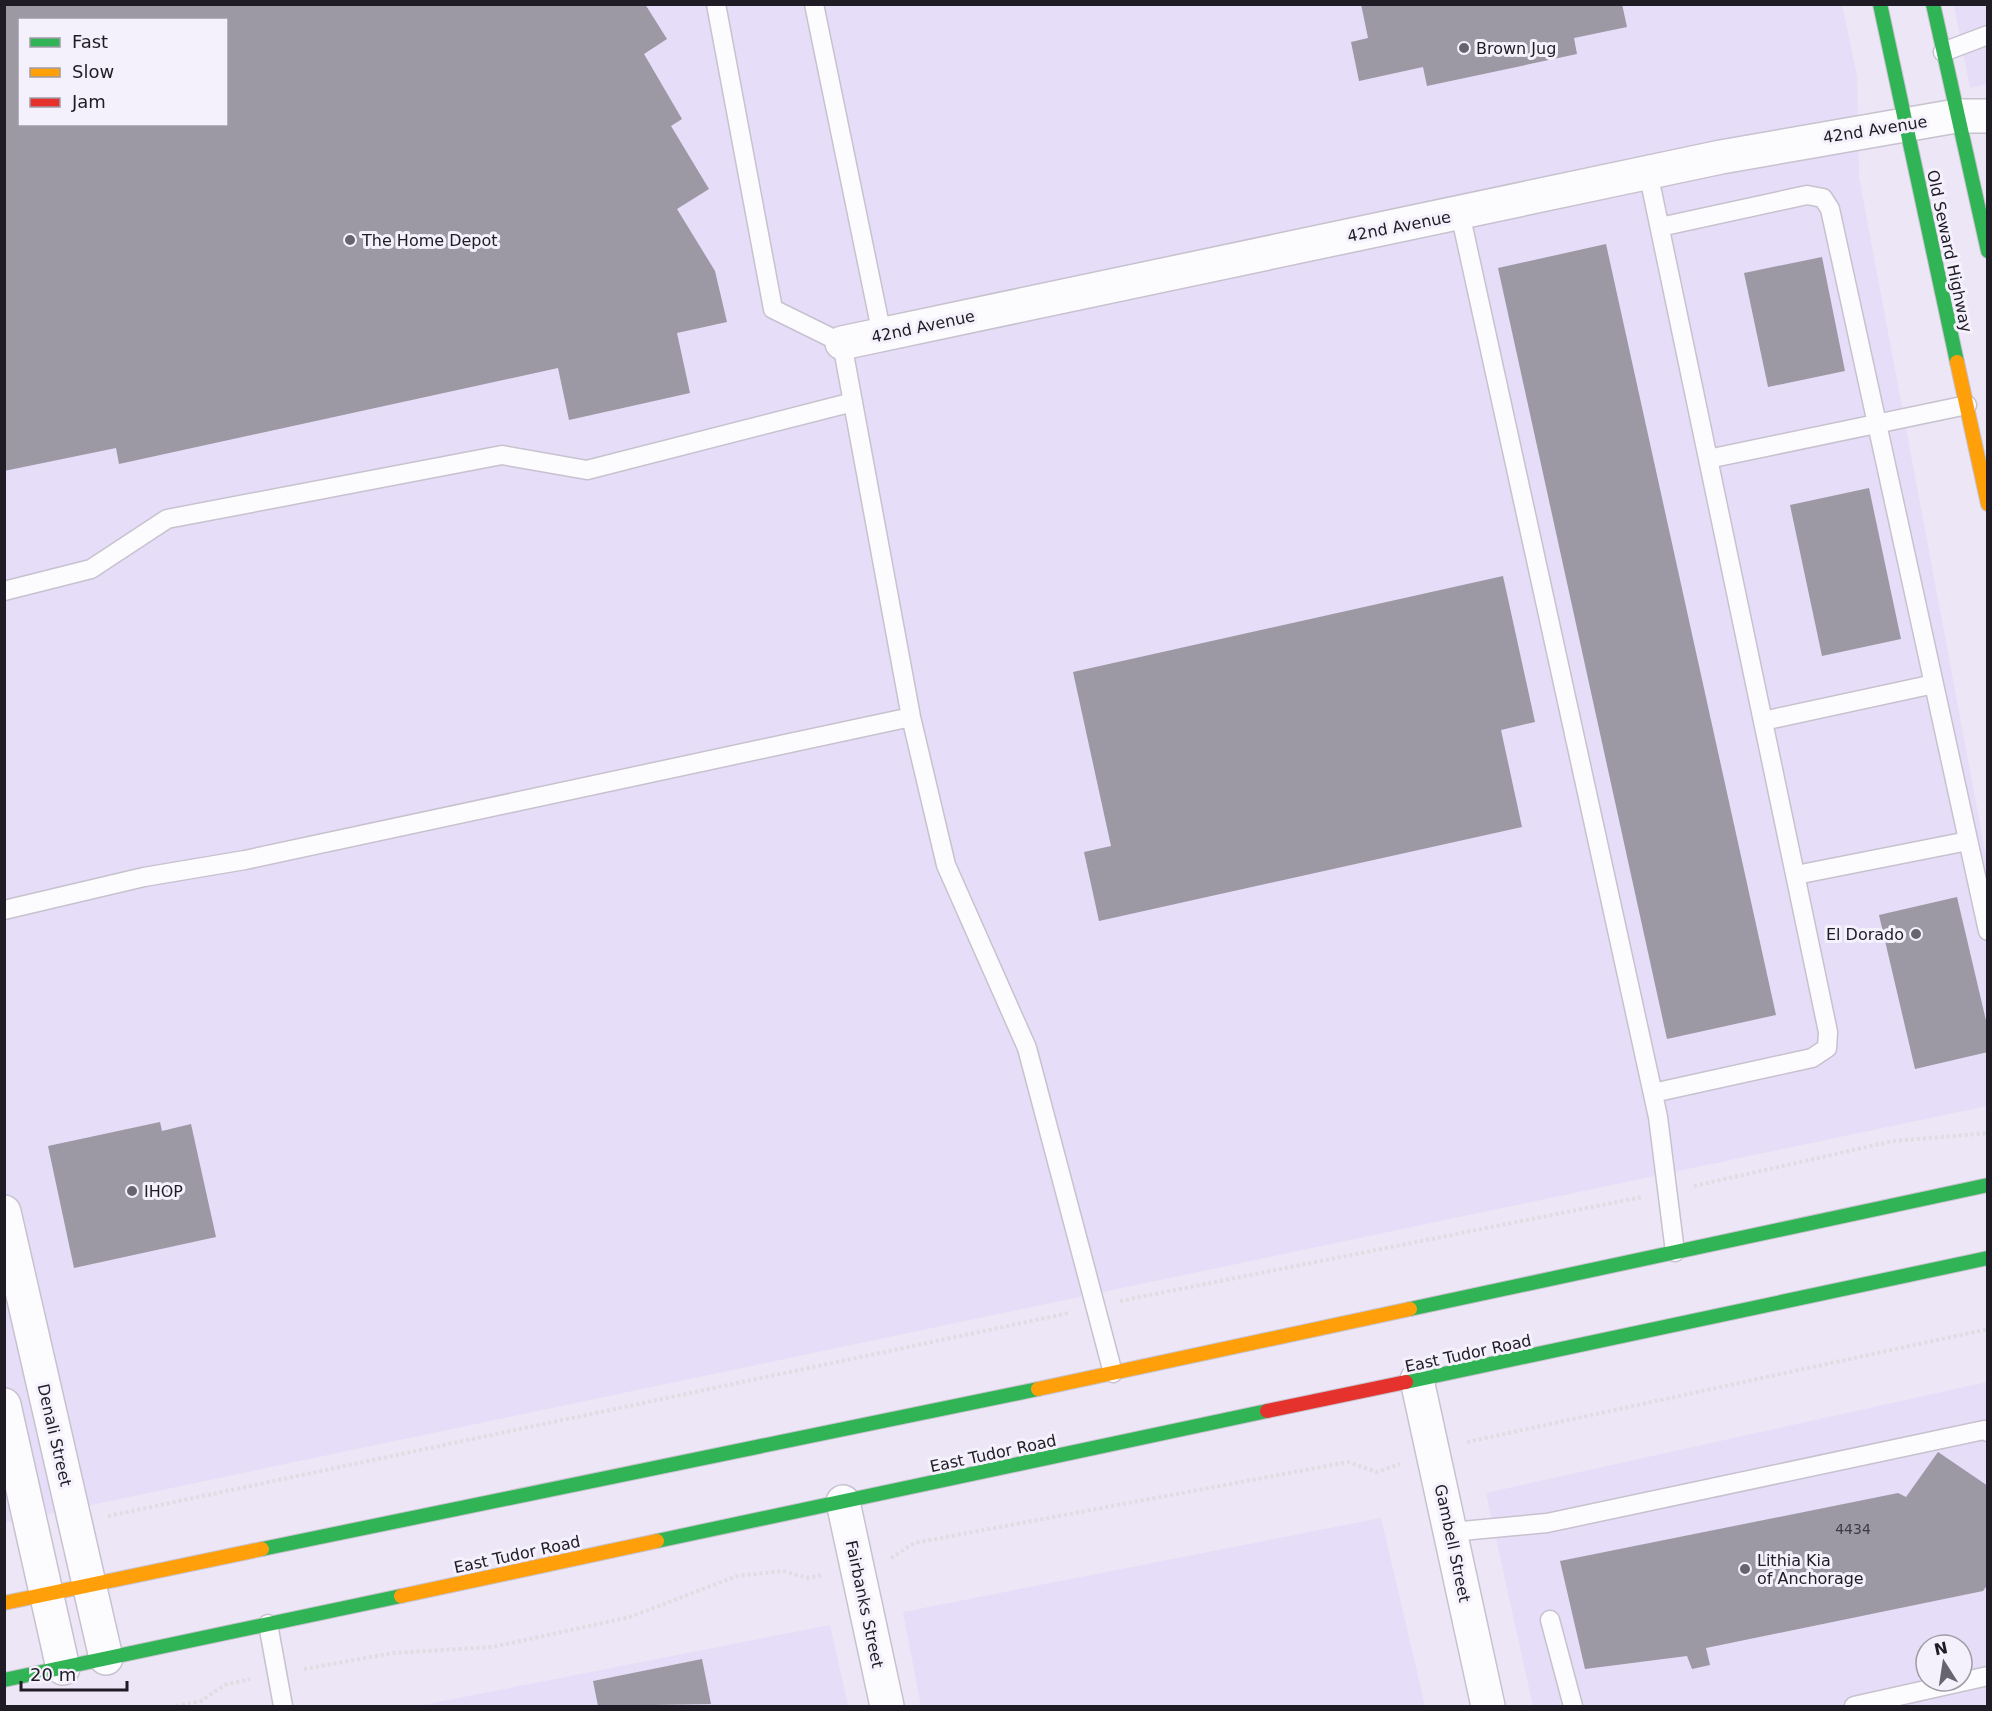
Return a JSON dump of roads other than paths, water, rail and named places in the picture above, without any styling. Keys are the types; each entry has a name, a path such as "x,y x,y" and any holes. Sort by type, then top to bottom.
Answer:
{"main road":[{"name":"Old Seward Highway","path":"1880,4 1988,504"},
{"path":"1933,4 1943,52 1972,116 1988,251"},
{"path":"4,1603 1113,1373 1988,1185"},
{"name":"East Tudor Road","path":"4,1680 1988,1258"}],"street":[{"name":"42nd Avenue","path":"842,343 1648,172 1867,129 1906,126 1972,116"},
{"name":"Denali Street","path":"4,1212 106,1658"},
{"name":"Gambell Street","path":"1417,1380 1488,1707"},
{"path":"4,1405 63,1668"},
{"name":"Fairbanks Street","path":"843,1502 887,1707"}],"lane":[{"path":"716,4 773,309 842,343 911,717 946,865 1027,1048 1113,1373"},
{"path":"814,4 882,335"},
{"path":"1943,52 1988,35"},
{"path":"1648,172 1828,1032 1827,1048 1812,1058 1653,1093"},
{"path":"1660,227 1807,195 1822,198 1830,209 1988,931"},
{"path":"1460,213 1653,1093 1675,1252"},
{"path":"4,591 91,569 167,519 502,455 587,470 853,402"},
{"path":"1708,459 1966,405"},
{"path":"1763,721 1934,684"},
{"path":"4,910 144,877 256,858 911,717"},
{"path":"1796,875 1968,841"},
{"path":"1451,1532 1547,1523 1984,1430 1988,1432"},
{"path":"1550,1620 1573,1707"},
{"path":"268,1624 284,1707"},
{"path":"1854,1707 1988,1676"}],"place":[{"name":"Brown Jug","path":"1464,48"},
{"name":"The Home Depot","path":"350,240"},
{"name":"El Dorado","path":"1916,934"},
{"name":"IHOP","path":"132,1191"},
{"name":"Lithia Kia of Anchorage","path":"1745,1569"}]}
